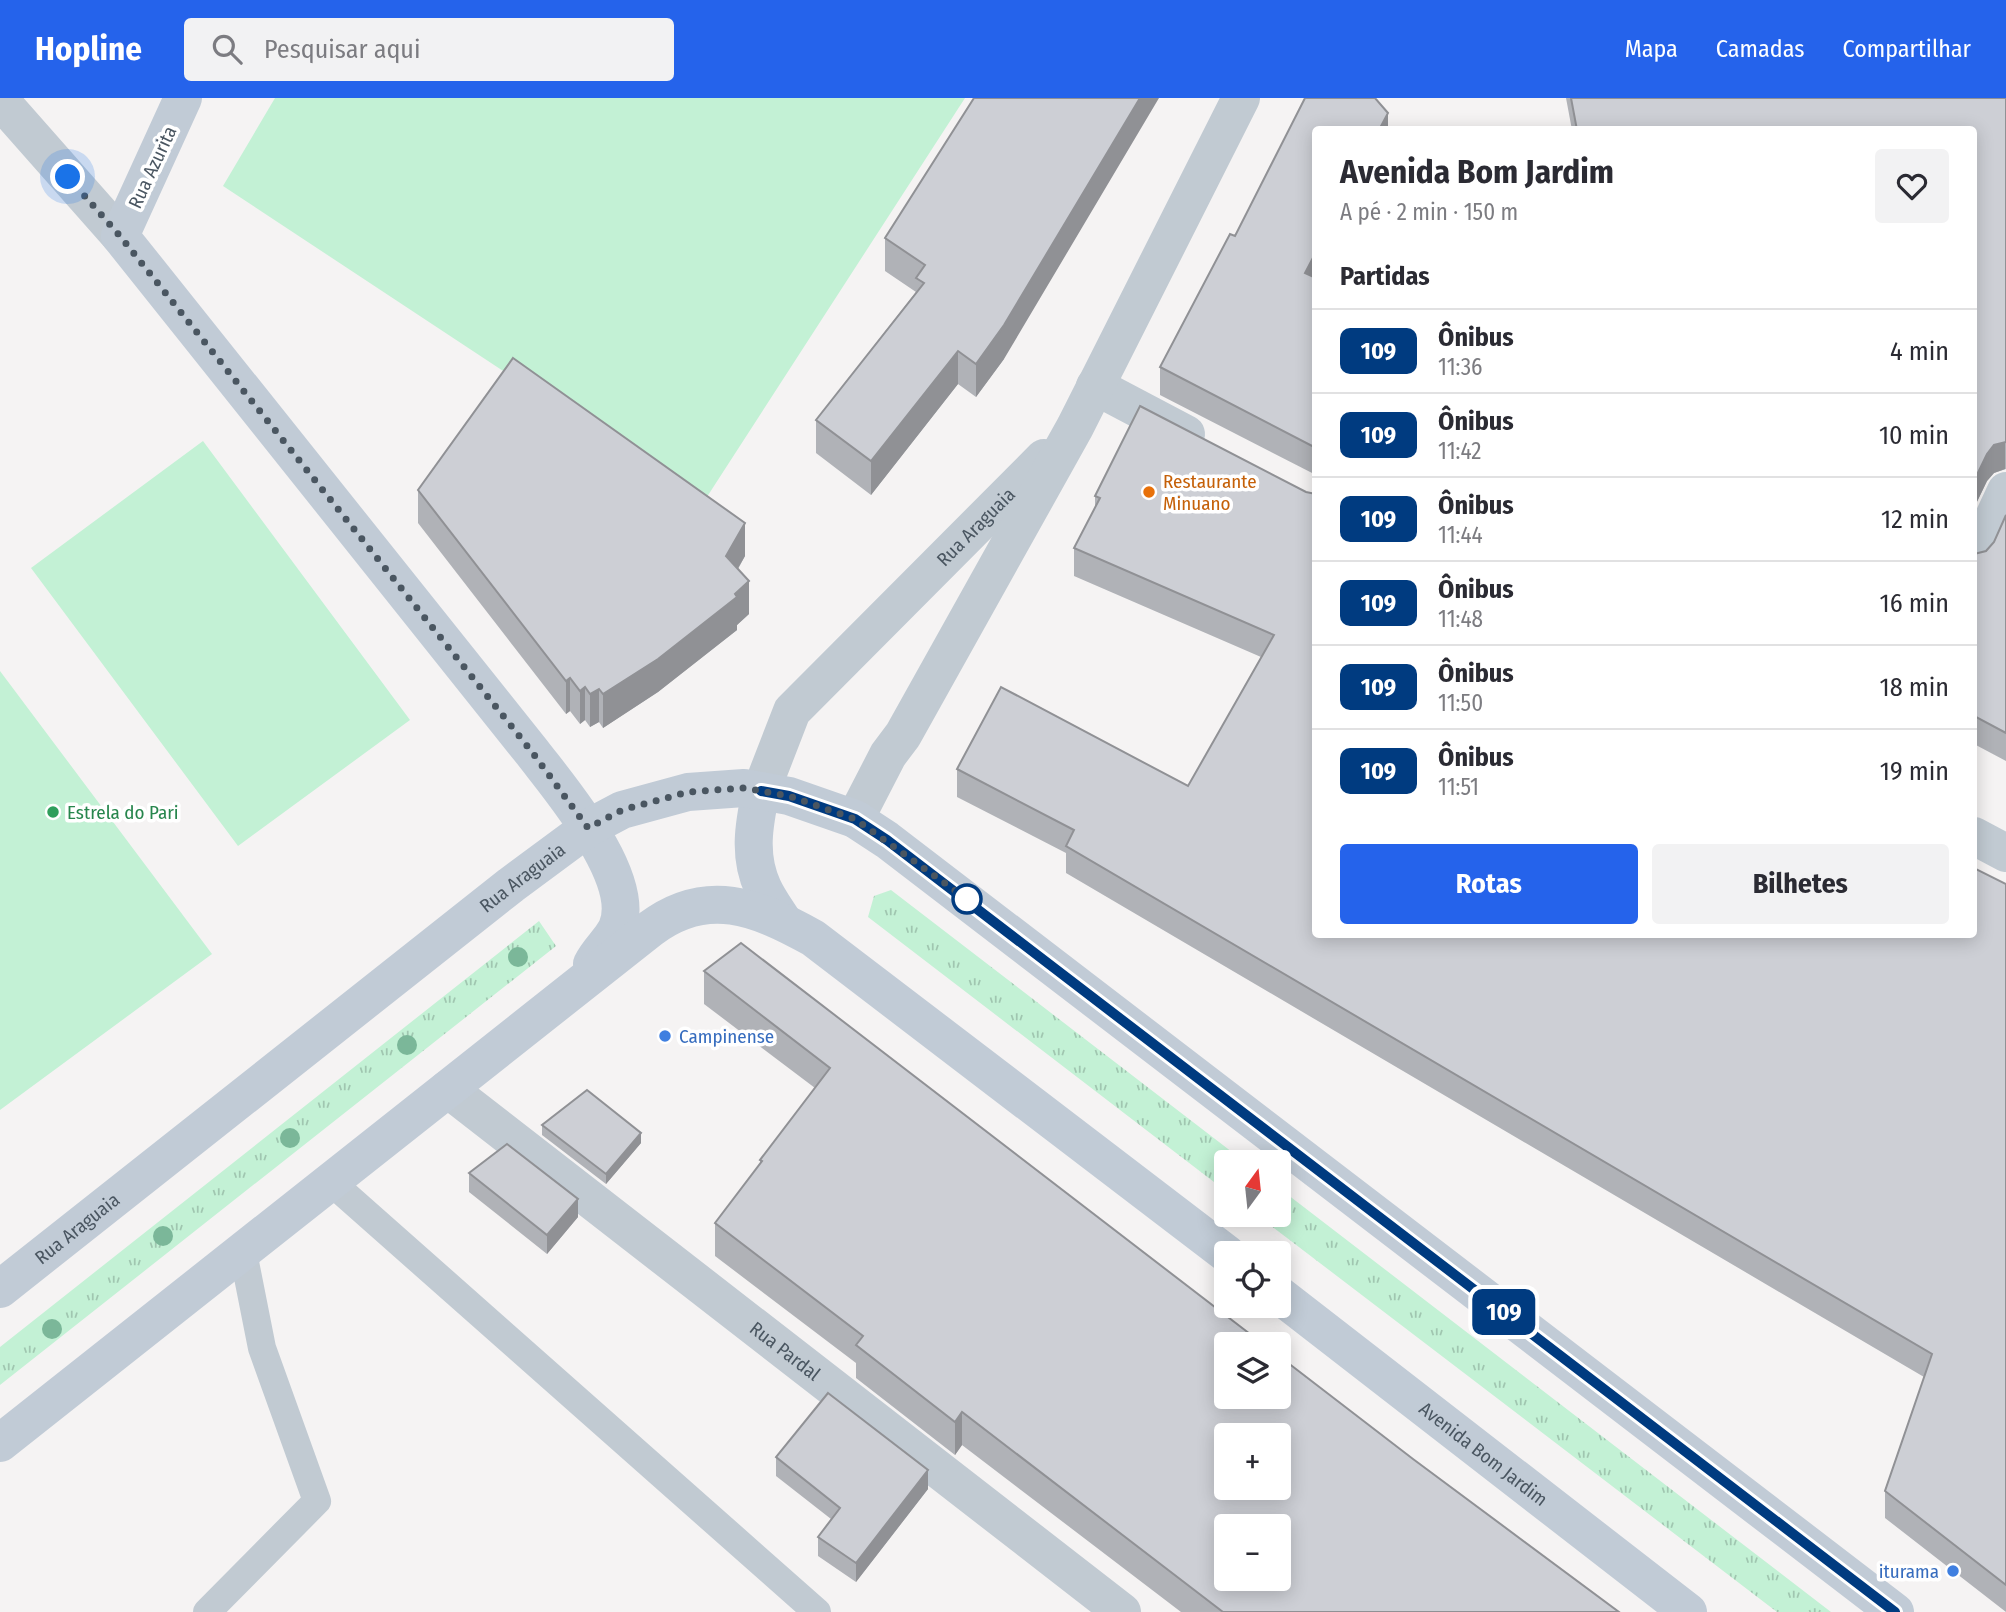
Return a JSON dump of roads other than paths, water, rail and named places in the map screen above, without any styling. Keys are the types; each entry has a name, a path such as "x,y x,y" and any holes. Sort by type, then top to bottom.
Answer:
{"main road":[{"name":"Rua Azurita","path":"120,236 183,98"},
{"path":"120,236 532,752 588,828 611,867 620,896 617,928 596,956 584,981"},
{"name":"Rua Araguaia","path":"0,1289 511,884 588,828 622,810 688,792 744,788 761,791"},
{"path":"783,921 762,888 754,857 754,826 761,791 789,796 855,819 964,897 1895,1612"},
{"path":"0,1443 670,914 695,905 748,909 783,921 813,938 1214,1244"},
{"name":"Avenida Bom Jardim","path":"1291,1304 1688,1612"}],"street":[{"name":"Rua Araguaia","path":"855,819 888,755 910,723 1075,427 1241,98"},
{"path":"0,100 120,236"},
{"path":"1095,386 1219,451"},
{"name":"Rua Araguaia","path":"761,791 792,711 1075,427"},
{"path":"1977,554 2006,491"},
{"path":"1977,838 2006,852"},
{"name":"Rua Pardal","path":"448,1089 1122,1612"}],"lane":[{"path":"331,1182 817,1612"},
{"path":"206,1612 317,1501 262,1348 243,1252"}],"place":[{"name":"Restaurante Minuano","path":"1149,492"},
{"name":"Estrela do Pari","path":"53,812"},
{"name":"Campinense","path":"665,1036"},
{"name":"iturama","path":"1953,1571"}]}
